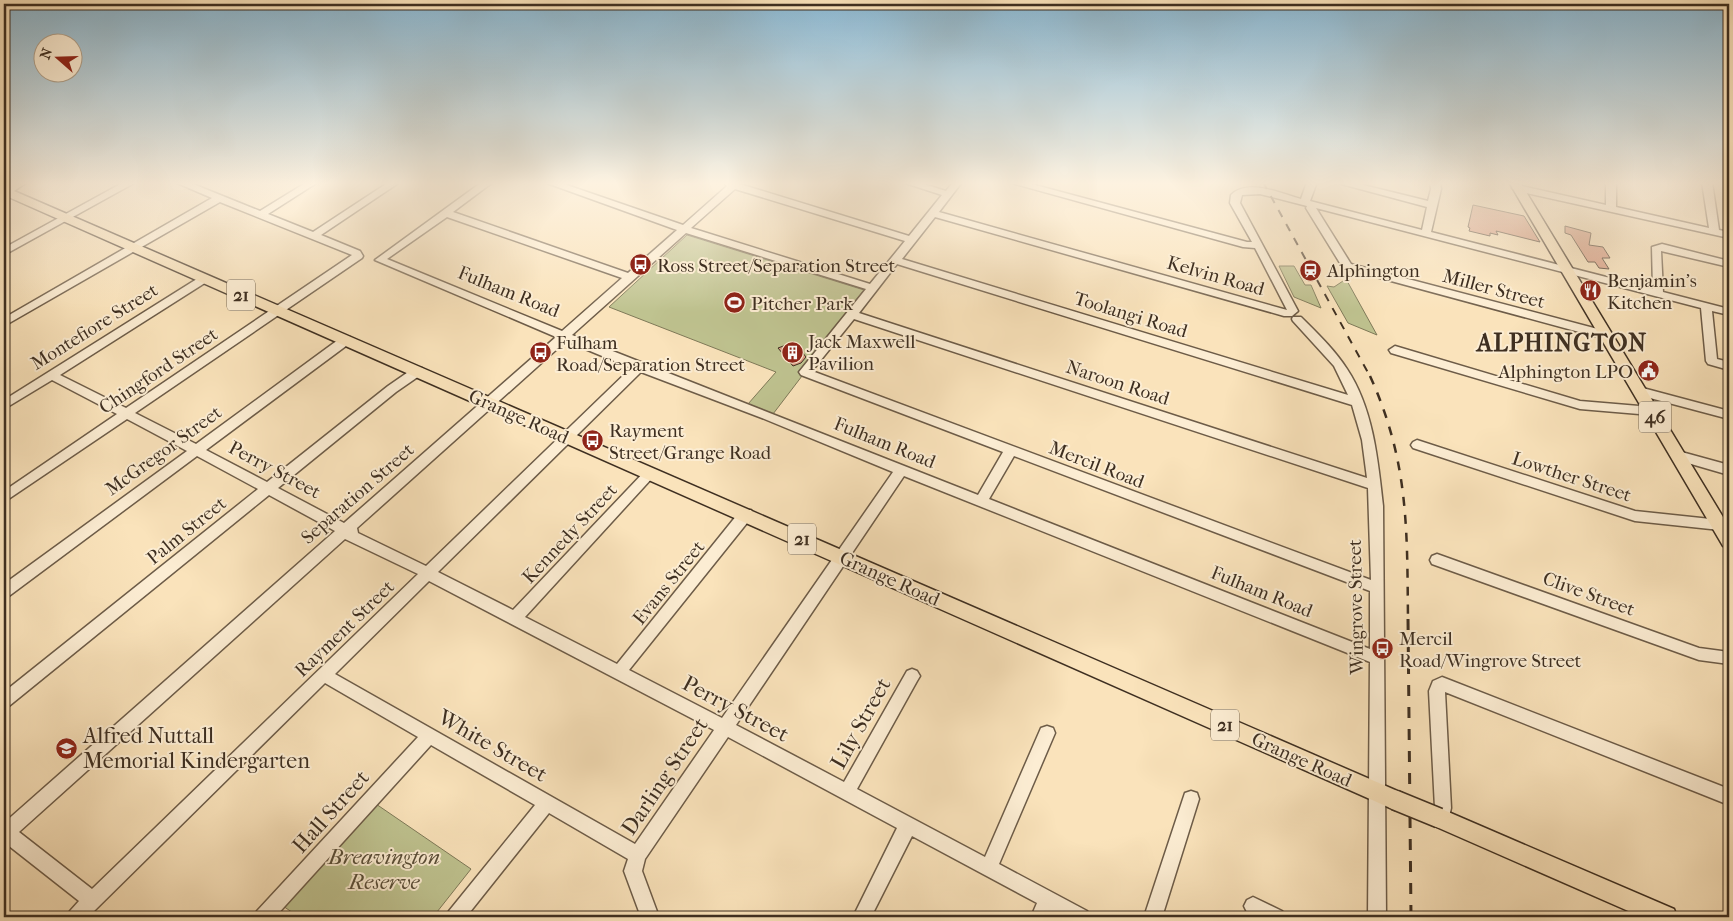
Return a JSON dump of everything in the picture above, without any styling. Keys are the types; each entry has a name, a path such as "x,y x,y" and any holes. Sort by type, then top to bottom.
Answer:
{"main road":[{"name":"Grange Road","path":"81,225 746,514 1660,916"},
{"name":"46","path":"1540,225 1729,541"}],"street":[{"path":"4,252 52,225"},
{"path":"4,322 173,225"},
{"path":"289,225 315,235 330,225"},
{"name":"Fulham Road","path":"429,225 380,260 566,335 639,367 766,415 1377,658"},
{"path":"480,225 631,278"},
{"path":"673,225 873,288"},
{"name":"Separation Street","path":"4,833 490,404 689,225"},
{"path":"864,225 911,240"},
{"path":"851,314 923,225"},
{"name":"Kelvin Road","path":"975,225 1293,315"},
{"path":"1172,225 1247,245 1259,246"},
{"name":"Wingrove Street","path":"1247,225 1293,315 1337,362 1348,382 1367,437 1374,485 1377,658 1387,796 1376,917"},
{"name":"Miller Street","path":"1322,225 1347,266 1605,335"},
{"path":"1394,225 1729,312"},
{"path":"1426,233 1428,225"},
{"path":"1684,225 1729,235"},
{"path":"1713,225 1714,232"},
{"name":"Chingford Street","path":"4,498 358,256 356,252 315,235"},
{"path":"1658,294 1656,249 1662,248 1729,264"},
{"name":"Toolangi Road","path":"895,260 1356,402"},
{"name":"Montefiore Street","path":"4,405 204,278"},
{"path":"1706,306 1712,361 1729,366"},
{"name":"Mercil Road","path":"851,314 805,372 1377,588"},
{"name":"Naroon Road","path":"851,314 1374,485"},
{"name":"McGregor Street","path":"4,592 346,340"},
{"path":"1395,350 1580,405 1651,412"},
{"name":"Rayment Street","path":"76,917 639,367"},
{"name":"Palm Street","path":"4,701 415,370"},
{"name":"Perry Street","path":"51,375 269,488 346,531 351,536 369,542 619,672 1082,917"},
{"path":"1640,391 1729,415"},
{"name":"Lowther Street","path":"1417,445 1635,516 1720,525"},
{"path":"981,502 1010,451"},
{"path":"1678,456 1729,470"},
{"name":"Darling Street","path":"650,917 633,871 638,855 901,470"},
{"name":"Kennedy Street","path":"515,618 650,473"},
{"name":"Evans Street","path":"619,672 746,514"},
{"name":"Clive Street","path":"1437,560 1699,654 1729,658"},
{"name":"White Street","path":"324,675 638,855"},
{"name":"Lily Street","path":"847,792 912,676"},
{"path":"1440,819 1443,808 1437,691 1440,685 1445,684 1729,797"},
{"path":"989,867 1048,733"},
{"name":"Hall Street","path":"263,917 430,735"},
{"path":"1153,917 1191,799"},
{"path":"455,917 547,803"},
{"path":"862,917 908,826"},
{"path":"4,833 93,901"},
{"path":"1040,917 1047,899"},
{"path":"1253,906 1276,917"}],"green space":[{"name":"Pitcher Park","path":"687,235 864,290 800,371 802,376 773,414 748,404 776,372 609,307"},
{"path":"1279,266 1294,266 1305,285 1311,285 1321,308 1294,297"},
{"path":"1346,279 1377,335 1348,323 1327,286 1334,287"},
{"name":"Breavington Reserve","path":"376,804 471,869 433,917 299,917 283,906"}],"building":[{"path":"1468,225 1530,225 1540,242 1496,231 1498,235 1490,233 1490,236 1469,231 1470,228"},
{"path":"1565,226 1591,233 1589,245 1603,247 1610,258 1602,258 1609,269 1599,268 1595,262 1588,262 1571,235 1565,233"},
{"name":"Jack Maxwell Pavilion","path":"794,342 806,357 801,363 793,366 778,348"}],"railway":[{"path":"1287,225 1370,377"},
{"path":"1370,377 1383,407 1399,467 1406,525 1408,620"},
{"path":"1408,619 1411,917"}],"place":[{"name":"Ross Street/Separation Street","path":"641,265"},
{"name":"Alphington","path":"1311,270"},
{"name":"Benjamin's Kitchen","path":"1591,291"},
{"name":"Pitcher Park","path":"735,303"},
{"name":"Jack Maxwell Pavilion","path":"792,352"},
{"name":"Fulham Road/Separation Street","path":"540,353"},
{"name":"Alphington LPO","path":"1649,371"},
{"name":"Rayment Street/Grange Road","path":"593,441"},
{"name":"Mercil Road/Wingrove Street","path":"1383,649"},
{"name":"Alfred Nuttall Memorial Kindergarten","path":"67,748"}],"district":[{"name":"ALPHINGTON","path":"1562,343"}]}
